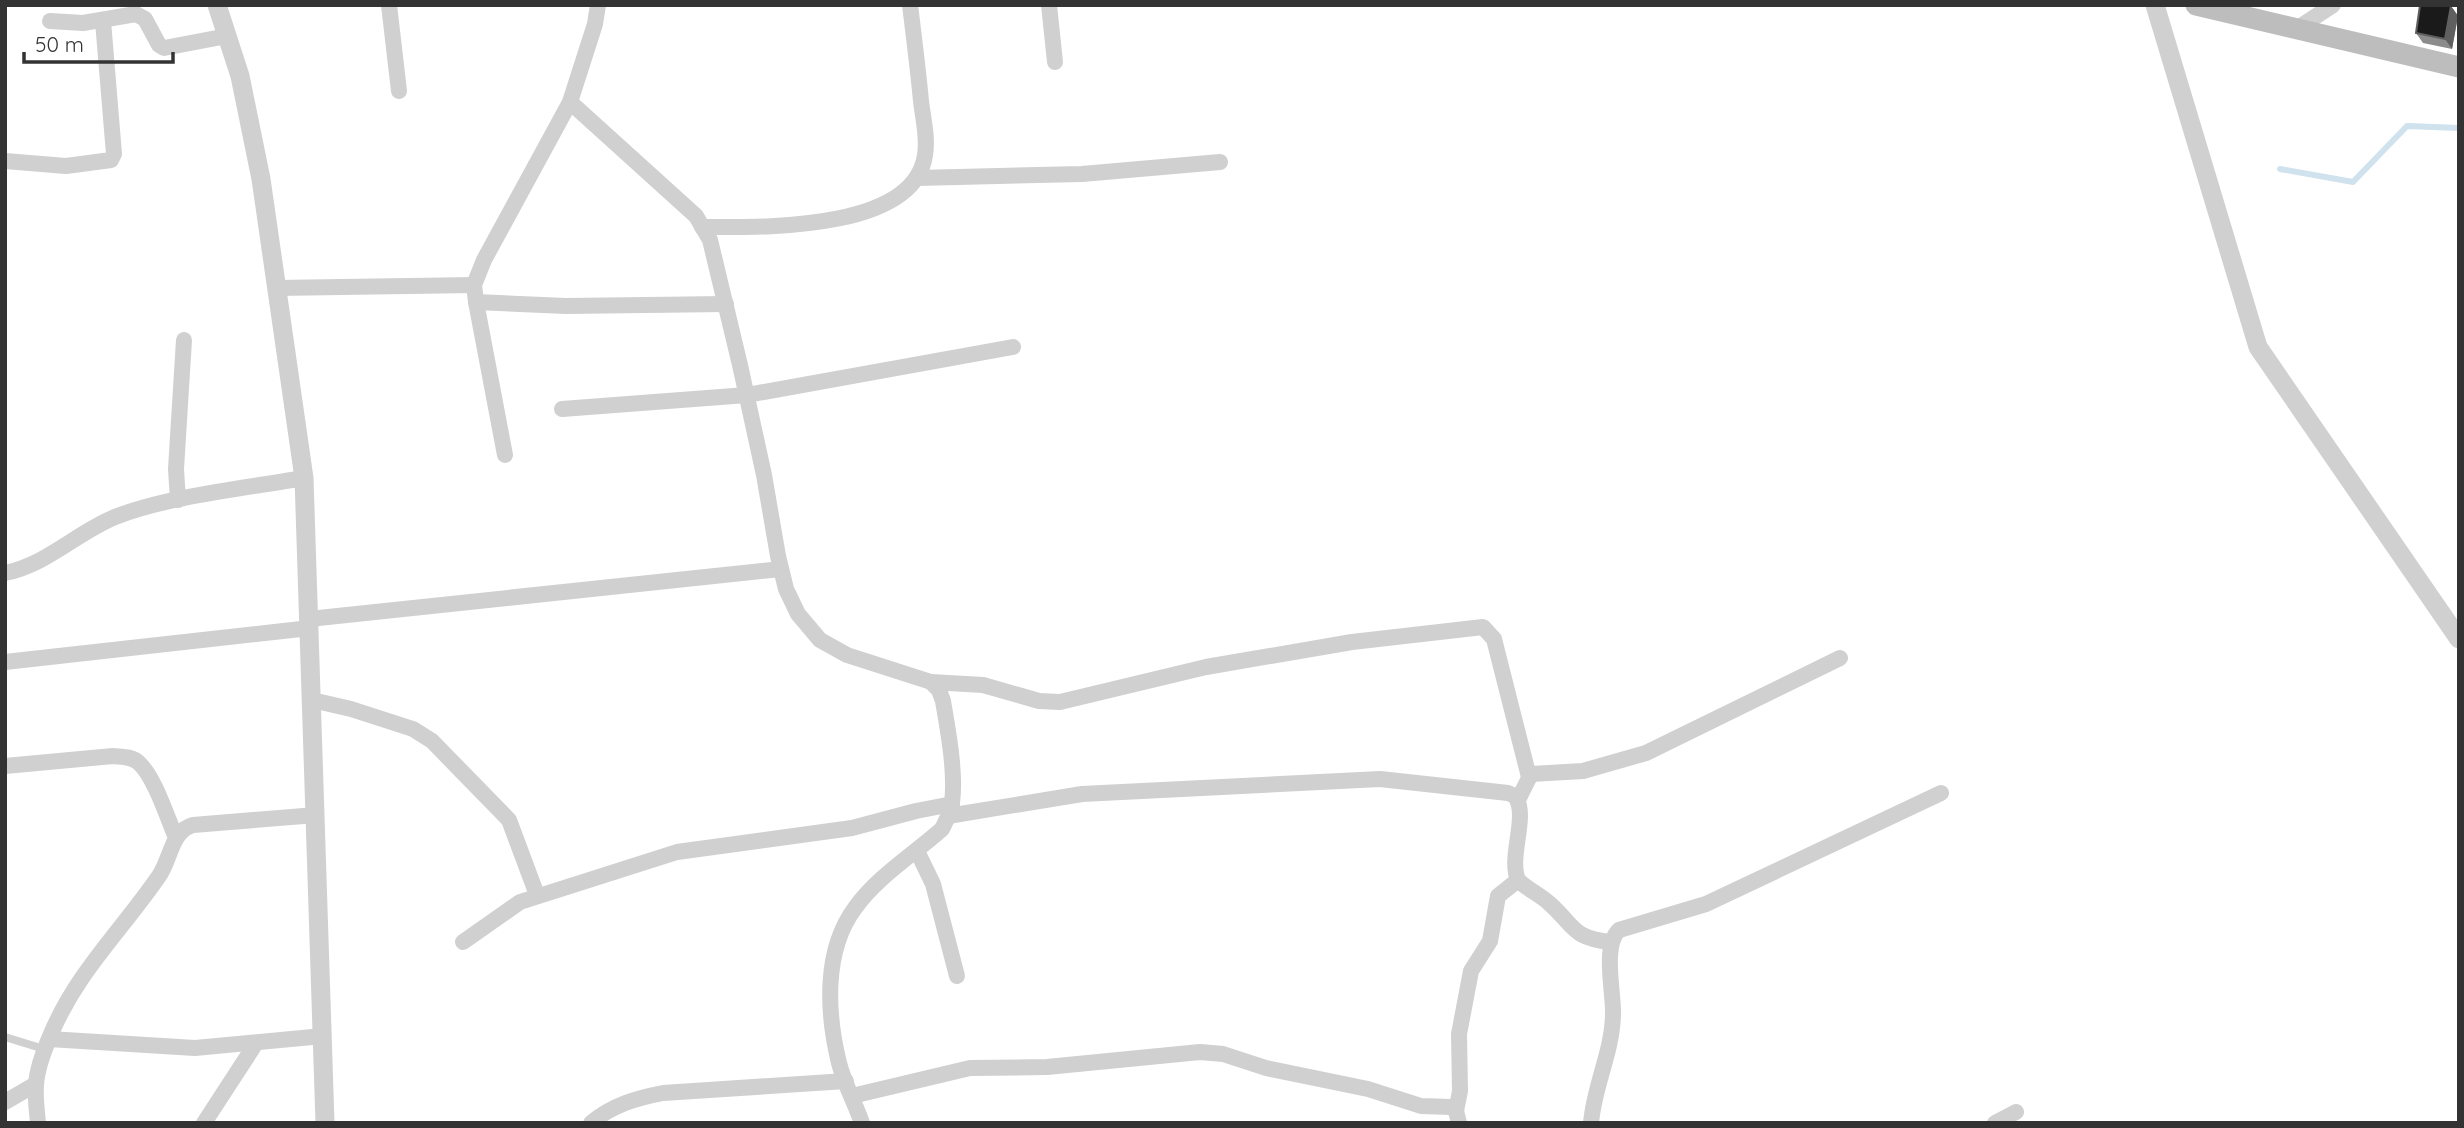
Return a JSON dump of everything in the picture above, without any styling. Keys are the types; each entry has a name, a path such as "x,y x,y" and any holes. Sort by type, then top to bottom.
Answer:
{"main road":[{"path":"2196,5 2459,67"}],"street":[{"path":"217,5 240,76 261,179 304,478 326,1123"},
{"path":"389,5 399,91"},
{"path":"505,455 475,294 484,260 570,102 595,24 598,5"},
{"path":"702,227 783,226 860,212 893,200 909,189 918,178 926,153 911,5"},
{"path":"1049,5 1055,62"},
{"path":"2155,5 2258,347 2459,639"},
{"path":"2295,30 2333,5"},
{"path":"50,21 103,21 140,10 159,45 164,48 226,36"},
{"path":"5,161 66,166 111,160 114,154 103,21"},
{"path":"570,102 696,216 710,240 747,395 786,589 798,614 820,640 847,655 931,682 983,685 1039,701 1060,702 1219,665 1352,642 1483,628 1494,639 1528,777"},
{"path":"918,178 1082,174 1220,162"},
{"path":"276,288 475,294 566,306 726,304"},
{"path":"178,500 176,470 184,340"},
{"path":"562,410 747,395 1013,347"},
{"path":"5,573 53,555 98,525 116,517 178,500 304,478"},
{"path":"5,662 781,569"},
{"path":"1611,942 1580,935 1550,904 1518,880 1515,867 1518,800 1528,777 1533,774 1583,771 1646,753 1840,658"},
{"path":"862,1123 839,1064 831,1016 831,975 836,945 855,908 874,887 942,829 950,810 951,767 943,701 939,690 931,682"},
{"path":"312,700 351,709 413,729 432,741 509,820 537,895"},
{"path":"5,766 128,757 138,762 147,774 176,838"},
{"path":"463,942 506,910 537,895 677,852 852,828 916,810 950,810 1082,794 1380,779 1508,793 1518,800"},
{"path":"1591,1123 1611,1037 1611,942 1619,930 1706,904 1941,793"},
{"path":"38,1123 36,1084 46,1044 60,1012 77,983 159,877 182,830 193,825 316,815"},
{"path":"917,851 933,884 957,976"},
{"path":"1458,1117 1460,1091 1457,1042 1471,971 1489,945 1499,894 1518,880"},
{"path":"46,1044 195,1048 323,1036"},
{"path":"204,1123 256,1042"},
{"path":"592,1123 616,1106 663,1093 849,1089 970,1068 1047,1067 1200,1052 1223,1054 1266,1068 1368,1089 1421,1106 1451,1107 1458,1117"},
{"path":"5,1102 36,1084"},
{"path":"1996,1123 2017,1112"}],"lane":[{"path":"5,1037 46,1044"}],"building":[{"path":"2420,5 2451,6 2445,39 2416,33"}],"waterway":[{"path":"2280,169 2353,182 2407,126 2459,128"}]}
